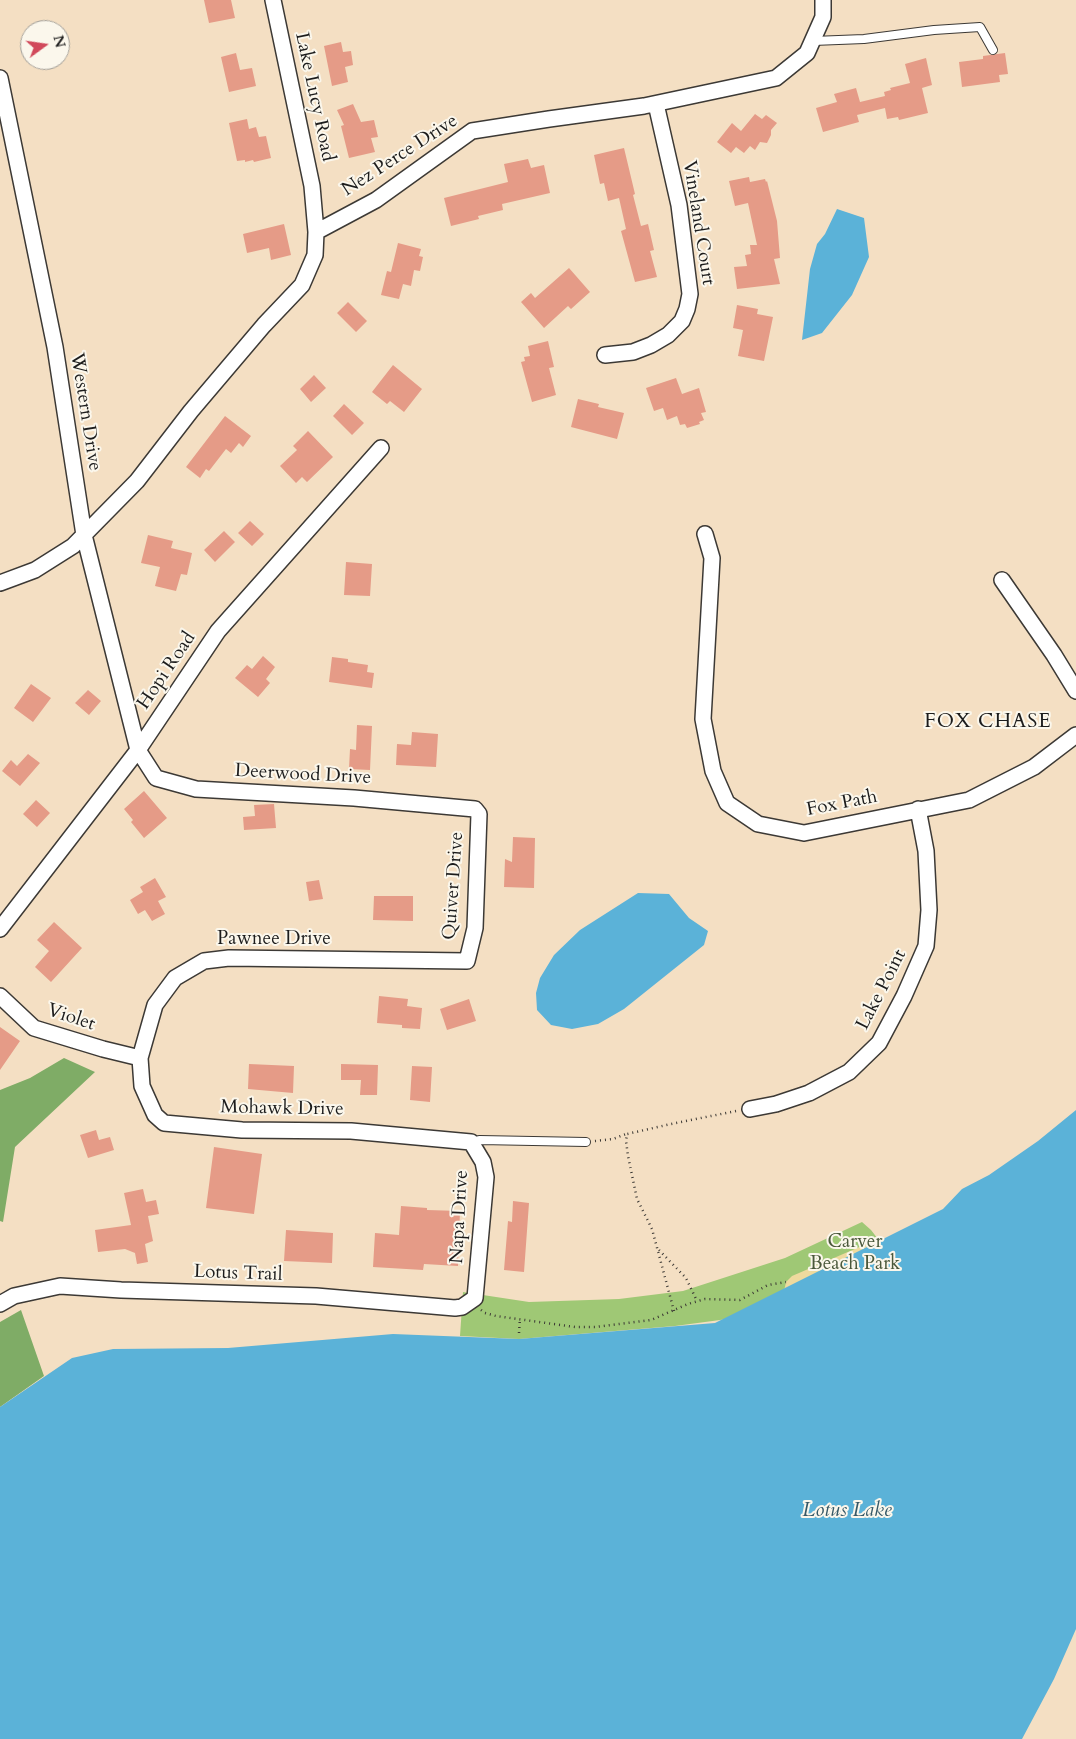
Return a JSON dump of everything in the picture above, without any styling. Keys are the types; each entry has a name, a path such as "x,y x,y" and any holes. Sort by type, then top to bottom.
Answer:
{"street":[{"name":"Lake Lucy Road","path":"273,0 312,186 316,232"},
{"name":"Nez Perce Drive","path":"316,232 376,200 472,131 548,118 656,104 776,78 807,53 823,17 823,0"},
{"name":"Western Drive","path":"0,78 55,348 84,535 138,750"},
{"name":"Vineland Court","path":"605,355 633,352 651,345 668,335 682,321 687,309 690,294 679,205 656,104"},
{"path":"0,583 34,570 73,546 137,481 191,411 302,285 315,255 316,232"},
{"name":"Hopi Road","path":"0,929 138,750 218,630 381,448"},
{"name":"Fox Path","path":"705,534 712,558 704,719 712,771 727,803 758,824 804,833 969,800 1034,767 1076,735"},
{"path":"1002,580 1054,655 1076,691"},
{"name":"Deerwood Drive","path":"138,750 156,778 196,789 363,798 475,809 479,814"},
{"name":"Lake Point","path":"750,1109 776,1104 809,1093 849,1072 879,1044 904,996 926,946 929,910 926,851 918,809"},
{"name":"Quiver Drive","path":"467,961 475,928 479,814"},
{"name":"Pawnee Drive","path":"140,1058 155,1005 175,978 204,961 244,958 467,961"},
{"name":"Violet","path":"0,996 34,1028 140,1058"},
{"name":"Mohawk Drive","path":"140,1058 142,1086 154,1115 164,1123 242,1130 350,1131 471,1142"},
{"name":"Napa Drive","path":"471,1142 483,1162 486,1177 472,1300"},
{"name":"Lotus Trail","path":"0,1304 14,1296 60,1286 121,1290 316,1296 455,1308 462,1307 472,1300"}],"lane":[{"path":"812,41 864,39 934,30 980,27 993,50"},
{"path":"471,1142 480,1140 586,1142"}],"path":[{"path":"586,1142 750,1109"},
{"path":"627,1134 626,1141 637,1199 652,1228 674,1311"},
{"path":"658,1249 686,1278 698,1302"},
{"path":"472,1300 485,1314 595,1327 651,1320 688,1304 705,1299 740,1300 768,1285 786,1282"},
{"path":"519,1333 520,1318"}],"green space":[{"path":"64,1058 95,1072 15,1147 3,1222 0,1221 0,1090 30,1078"},
{"name":"Carver Beach Park","path":"862,1222 871,1230 888,1252 735,1318 675,1326 519,1339 460,1336 463,1292 529,1302 619,1299 683,1291 785,1258"},
{"path":"21,1310 44,1376 0,1407 0,1322"}],"sand":[{"path":"878,1239 888,1252 783,1296 786,1282 792,1276"}],"water":[{"path":"837,209 864,218 869,257 852,295 822,333 802,340 810,269 817,244 825,234"},
{"path":"638,893 669,894 689,918 708,931 704,945 624,1009 598,1024 572,1029 551,1025 537,1010 536,993 540,978 554,955 580,930"},
{"name":"Lotus Lake","path":"1076,1110 1076,1629 1054,1679 1022,1739 0,1739 0,1407 72,1358 113,1349 228,1348 393,1334 519,1339 715,1323 943,1209 962,1189 989,1175 1038,1141"}],"building":[{"path":"204,0 231,0 235,18 209,23"},
{"path":"341,42 343,52 351,51 353,65 345,67 348,82 332,86 324,46"},
{"path":"236,53 240,70 252,68 256,86 229,92 221,57"},
{"path":"1005,53 1008,74 999,75 1000,82 962,87 959,62 983,59 983,56"},
{"path":"926,58 932,85 922,88 928,113 899,120 898,117 887,119 885,108 857,115 859,122 823,132 816,108 837,102 834,94 856,88 860,102 885,96 884,92 891,90 890,88 910,83 905,64"},
{"path":"353,104 361,122 374,120 378,137 371,138 375,152 349,158 341,126 344,125 337,110"},
{"path":"755,114 762,119 766,115 777,123 771,130 767,143 760,142 755,150 750,146 744,153 736,147 731,153 717,142 732,123 741,131"},
{"path":"247,119 249,129 256,127 259,137 266,136 271,158 254,162 253,160 237,161 229,123"},
{"path":"624,148 641,226 648,224 654,250 650,251 657,277 635,282 621,231 626,229 619,198 608,201 604,183 600,184 594,155"},
{"path":"528,159 531,168 544,165 550,193 502,204 503,210 478,216 479,219 451,226 444,198 508,182 504,164"},
{"path":"749,177 750,182 765,179 767,181 777,221 780,258 774,259 780,284 737,289 734,267 747,266 745,255 751,254 750,245 757,245 748,203 735,206 729,181"},
{"path":"284,224 291,255 271,260 269,248 247,253 243,234"},
{"path":"398,243 421,249 419,256 423,257 420,271 414,270 411,286 403,284 399,299 381,295 387,271 391,272"},
{"path":"569,268 590,292 571,309 568,306 544,328 521,302 531,293 535,298"},
{"path":"348,302 367,321 356,332 337,313"},
{"path":"737,305 758,309 757,314 773,317 764,361 738,356 743,330 733,328"},
{"path":"548,341 554,367 549,368 556,395 532,402 521,362 525,361 524,357 530,356 528,346"},
{"path":"393,365 422,389 404,412 390,401 387,404 372,392"},
{"path":"314,375 326,388 311,402 300,389"},
{"path":"676,378 682,394 699,388 706,412 701,413 704,420 699,422 700,424 687,428 685,424 680,425 677,416 667,420 663,408 654,411 646,388"},
{"path":"578,399 599,404 598,407 624,413 617,439 571,427"},
{"path":"344,404 364,423 352,435 333,416"},
{"path":"225,416 251,436 243,447 239,443 231,453 226,449 209,471 206,469 200,478 186,467"},
{"path":"308,431 333,457 307,482 302,477 296,483 280,466 297,450 293,446"},
{"path":"250,521 264,534 252,546 238,533"},
{"path":"224,531 235,542 215,562 204,550"},
{"path":"148,535 173,541 171,548 192,553 187,575 181,574 176,591 155,586 160,567 141,563"},
{"path":"346,562 372,564 370,596 344,595"},
{"path":"263,656 275,667 266,679 270,683 258,697 235,678 247,665 252,669"},
{"path":"332,657 348,659 348,662 368,665 367,672 374,673 372,688 329,682"},
{"path":"31,684 51,698 33,722 14,708"},
{"path":"88,690 101,701 89,715 75,703"},
{"path":"357,725 372,726 370,770 349,769 350,749 356,750"},
{"path":"412,732 438,734 436,767 396,765 397,744 411,745"},
{"path":"28,754 40,763 20,786 2,771 11,760 17,766"},
{"path":"144,791 167,818 144,838 131,822 133,820 124,809"},
{"path":"36,800 50,813 37,827 23,814"},
{"path":"274,804 276,828 244,830 243,817 255,816 254,805"},
{"path":"513,837 535,838 534,888 504,887 505,859 512,862"},
{"path":"155,878 166,897 158,901 165,914 152,921 145,910 138,914 130,900 143,892 140,887"},
{"path":"319,880 323,899 309,901 306,882"},
{"path":"374,896 413,896 413,921 373,920"},
{"path":"54,922 82,948 51,982 35,967 49,951 37,940"},
{"path":"379,996 408,999 407,1006 422,1008 420,1029 377,1023"},
{"path":"469,999 476,1021 447,1030 440,1009"},
{"path":"0,1027 20,1041 0,1070"},
{"path":"249,1064 294,1066 293,1093 248,1089"},
{"path":"341,1064 378,1065 377,1095 360,1095 361,1080 341,1080"},
{"path":"412,1066 432,1067 430,1102 410,1100"},
{"path":"96,1130 99,1140 110,1137 114,1150 88,1158 80,1135"},
{"path":"214,1147 262,1154 254,1214 206,1208"},
{"path":"143,1189 146,1202 156,1200 159,1214 148,1216 153,1241 145,1244 148,1262 137,1264 135,1253 125,1249 98,1252 95,1230 131,1225 124,1193"},
{"path":"513,1201 529,1203 524,1272 504,1270 508,1221 512,1222"},
{"path":"401,1206 427,1208 427,1210 460,1211 458,1266 424,1264 423,1270 373,1267 375,1233 399,1235"},
{"path":"286,1230 333,1233 332,1263 284,1261"}],"district":[{"name":"FOX CHASE","path":"988,722"}]}
